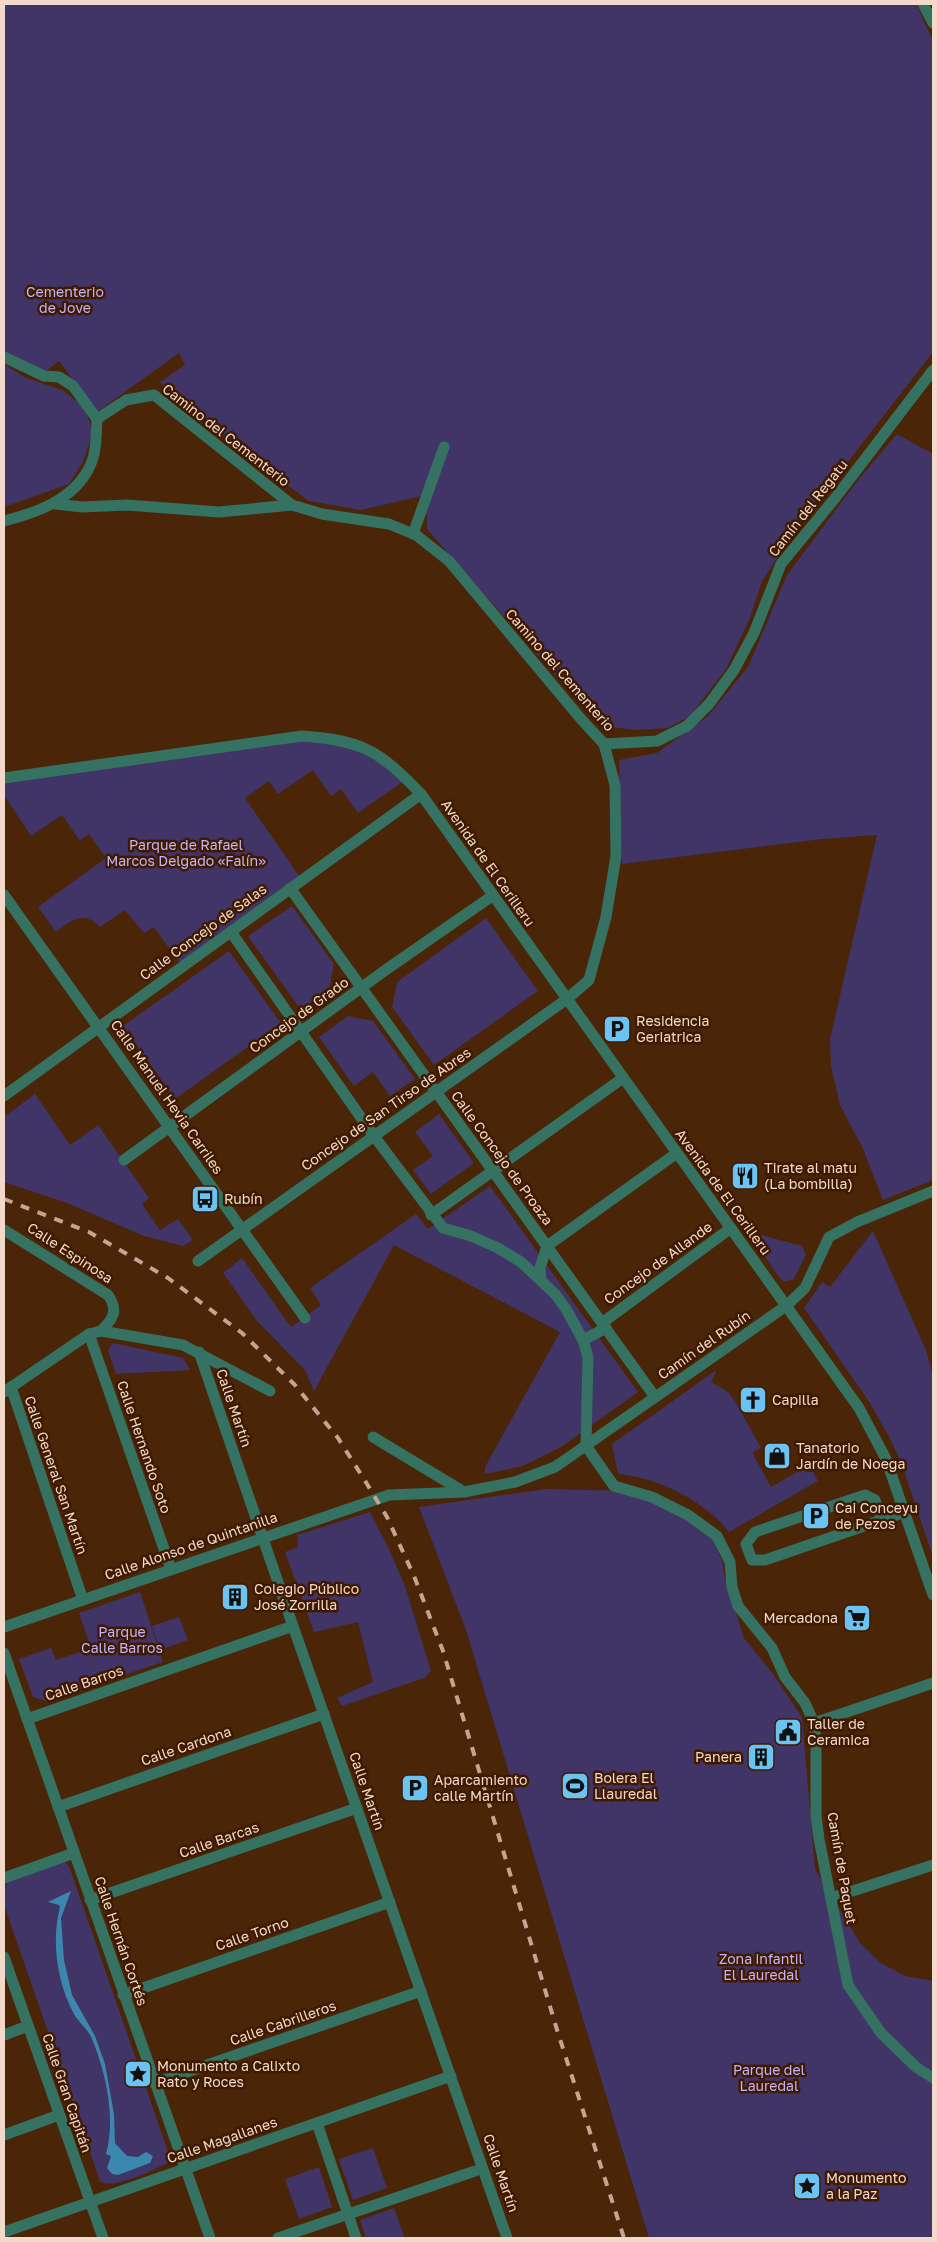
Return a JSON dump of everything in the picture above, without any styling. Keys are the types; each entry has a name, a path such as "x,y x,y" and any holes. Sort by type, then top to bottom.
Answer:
{"street":[{"path":"923,4 933,23"},
{"path":"4,357 44,376 59,377 72,386 97,419"},
{"name":"Camín del Regatu","path":"604,744 658,741 687,726 709,704 734,670 754,633 781,564 836,497 933,370"},
{"name":"Camino del Cementerio","path":"4,521 55,504 75,487 90,468 96,446 97,419 126,400 154,395 292,505 322,514 389,524 413,534 449,560 604,744 615,785 616,856 606,917 589,980"},
{"path":"413,534 444,447"},
{"name":"Camino del Cementerio","path":"55,504 82,507 126,505 219,512 292,505"},
{"name":"Avenida de El Cerilleru","path":"4,778 302,736 333,738 367,748 395,767 421,794 862,1412 886,1459 933,1595"},
{"name":"Calle Concejo de Salas","path":"4,1096 98,1026 421,794"},
{"name":"Calle Concejo de Proaza","path":"290,888 655,1397"},
{"name":"Calle Manuel Hevia Carriles","path":"4,895 305,1318"},
{"name":"Concejo de Grado","path":"124,1160 492,896"},
{"path":"231,932 431,1215 443,1228 471,1236 498,1248 521,1262 541,1280 566,1309 583,1340 588,1357 586,1446"},
{"name":"Concejo de San Tirso de Abres","path":"198,1261 567,999 589,980"},
{"path":"431,1215 623,1078"},
{"path":"541,1280 540,1268 547,1246 677,1153"},
{"name":"Camín del Rubín","path":"390,1495 464,1492 515,1482 555,1467 786,1306 804,1288 829,1237 857,1222 933,1191"},
{"name":"Concejo de Allande","path":"583,1340 731,1228"},
{"name":"Calle Espinosa","path":"4,1230 108,1295 114,1303 115,1312 112,1320 101,1331"},
{"path":"7,1390 89,1334 101,1331 183,1345 270,1391"},
{"name":"Calle Hernando Soto","path":"89,1334 171,1569"},
{"name":"Calle Martín","path":"199,1352 262,1538 507,2238"},
{"name":"Calle General San Martín","path":"7,1390 83,1600"},
{"path":"373,1437 464,1492"},
{"name":"Camín de Paquet","path":"586,1446 614,1486 652,1497 688,1515 717,1536 730,1562 732,1587 738,1606 772,1648 785,1678 806,1703 814,1723 816,1741 816,1816 848,1985 881,2032 916,2067 933,2078"},
{"name":"Calle Alonso de Quintanilla","path":"4,1627 390,1495"},
{"path":"882,1520 875,1500 864,1495 755,1532 746,1544 752,1560 765,1560 882,1520 905,1512"},
{"path":"730,1562 750,1555"},
{"name":"Calle Barros","path":"27,1719 293,1626"},
{"name":"Calle Hernán Cortés","path":"4,1653 210,2238"},
{"path":"814,1723 933,1683"},
{"name":"Calle Cardona","path":"58,1807 324,1714"},
{"name":"Calle Barcas","path":"90,1900 357,1808"},
{"path":"4,1878 74,1853"},
{"path":"831,1898 933,1865"},
{"name":"Calle Torno","path":"124,1995 390,1902"},
{"name":"Calle Gran Capitán","path":"4,1957 103,2238"},
{"name":"Calle Cabrilleros","path":"155,2084 421,1991"},
{"path":"4,2035 28,2026"},
{"name":"Calle Magallanes","path":"4,2232 451,2076"},
{"path":"4,2135 60,2115"},
{"path":"317,2123 356,2238"},
{"path":"278,2238 475,2171"}],"green space":[{"name":"Cementerio de Jove","path":"4,4 916,4 933,41 933,352 796,529 762,581 750,618 726,669 690,716 668,728 636,730 600,726 427,529 426,495 361,510 309,501 186,411 160,382 185,365 179,353 97,412 59,361 45,372 4,351"},
{"path":"4,364 26,378 62,390 82,405 90,422 92,436 83,462 69,484 4,507"},
{"path":"897,434 933,454 933,1180 883,1200 863,1149 840,1105 831,1066 830,1039 877,835 822,839 622,864 619,760 657,753 708,716 748,667 787,575 858,480"},
{"name":"Parque de Rafael Marcos Delgado «Falín»","path":"302,736 367,748 407,779 358,813 341,789 331,796 313,770 278,794 269,781 245,798 302,880 182,966 154,927 144,933 125,910 100,927 94,922 83,918 72,921 56,932 38,907 106,858 89,834 80,841 62,815 31,836 4,795 4,778"},
{"path":"292,906 334,964 329,989 301,1010 248,936"},
{"path":"486,918 538,991 434,1065 392,1007 397,982"},
{"path":"229,951 281,1023 175,1099 123,1026"},
{"path":"348,1016 373,1021 415,1079 390,1096 373,1072 354,1086 319,1037"},
{"path":"35,1094 70,1145 98,1125 149,1198 142,1204 160,1230 178,1219 193,1240 183,1246 144,1236 67,1203 4,1182 4,1117"},
{"path":"439,1114 474,1163 431,1194 413,1170 433,1156 415,1132"},
{"path":"490,1186 638,1392 561,1447 523,1466 485,1474 485,1467 560,1332 394,1245 314,1391 305,1370 257,1321 223,1273 242,1258 291,1327 321,1305 310,1288 416,1214 428,1229"},
{"path":"873,1231 926,1350 933,1376 933,1557 901,1462 889,1437 870,1403 804,1308 822,1282 830,1287"},
{"path":"757,1234 802,1246 806,1255 794,1279 784,1282 779,1277 753,1239"},
{"path":"113,1343 183,1358 190,1370 116,1374 108,1350"},
{"path":"715,1371 711,1382 728,1392 735,1401 761,1448 753,1452 754,1456 771,1487 809,1465 818,1481 729,1532 707,1510 679,1492 648,1480 618,1474 612,1444"},
{"name":"Parque del Lauredal","path":"546,1489 632,1491 711,1532 723,1564 724,1575 744,1638 773,1674 802,1717 815,1869 860,1943 881,1963 905,1976 933,1981 933,2238 649,2238 466,1630 419,1507"},
{"path":"370,1512 405,1586 431,1671 424,1678 342,1706 337,1698 373,1682 358,1622 314,1632 285,1552 298,1547 297,1535"},
{"name":"Parque Calle Barros","path":"140,1592 163,1662 45,1701 33,1697 19,1659 51,1648 56,1660 91,1648 79,1613"},
{"path":"179,1617 188,1640 160,1650 152,1626"},
{"path":"64,1862 69,1866 170,2157 168,2163 134,2178 114,2183 100,2181 4,1905 4,1892 7,1882"},
{"path":"373,2148 387,2188 353,2200 339,2159"},
{"path":"319,2167 332,2207 299,2219 285,2179"},
{"path":"394,2208 405,2238 366,2238 360,2220"}],"water":[{"path":"71,1891 61,1918 64,1960 72,1995 95,2036 105,2064 114,2114 115,2143 127,2156 138,2157 146,2152 153,2156 150,2163 118,2175 112,2174 107,2168 111,2156 106,2154 109,2140 110,2111 105,2081 97,2052 90,2035 76,2017 68,2002 57,1962 56,1934 60,1907 48,1902"}],"railway":[{"path":"4,1199 89,1232 168,1278 242,1333 294,1384 338,1438 387,1517 414,1576 443,1651 558,2033 624,2238"}],"place":[{"name":"Residencia Geriatrica","path":"617,1029"},
{"name":"Tirate al matu (La bombilla)","path":"745,1176"},
{"name":"Rubín","path":"205,1199"},
{"name":"Capilla","path":"753,1400"},
{"name":"Tanatorio Jardín de Noega","path":"777,1456"},
{"name":"Cai Conceyu de Pezos","path":"816,1516"},
{"name":"Colegio Público José Zorrilla","path":"235,1597"},
{"name":"Mercadona","path":"857,1618"},
{"name":"Taller de Ceramica","path":"788,1732"},
{"name":"Panera","path":"761,1757"},
{"name":"Bolera El Llauredal","path":"575,1786"},
{"name":"Aparcamiento calle Martín","path":"415,1788"},
{"name":"Monumento a Calixto Rato y Roces","path":"138,2074"},
{"name":"Monumento a la Paz","path":"807,2186"}],"park label":[{"name":"Zona infantil El Lauredal","path":"761,1968"}]}
